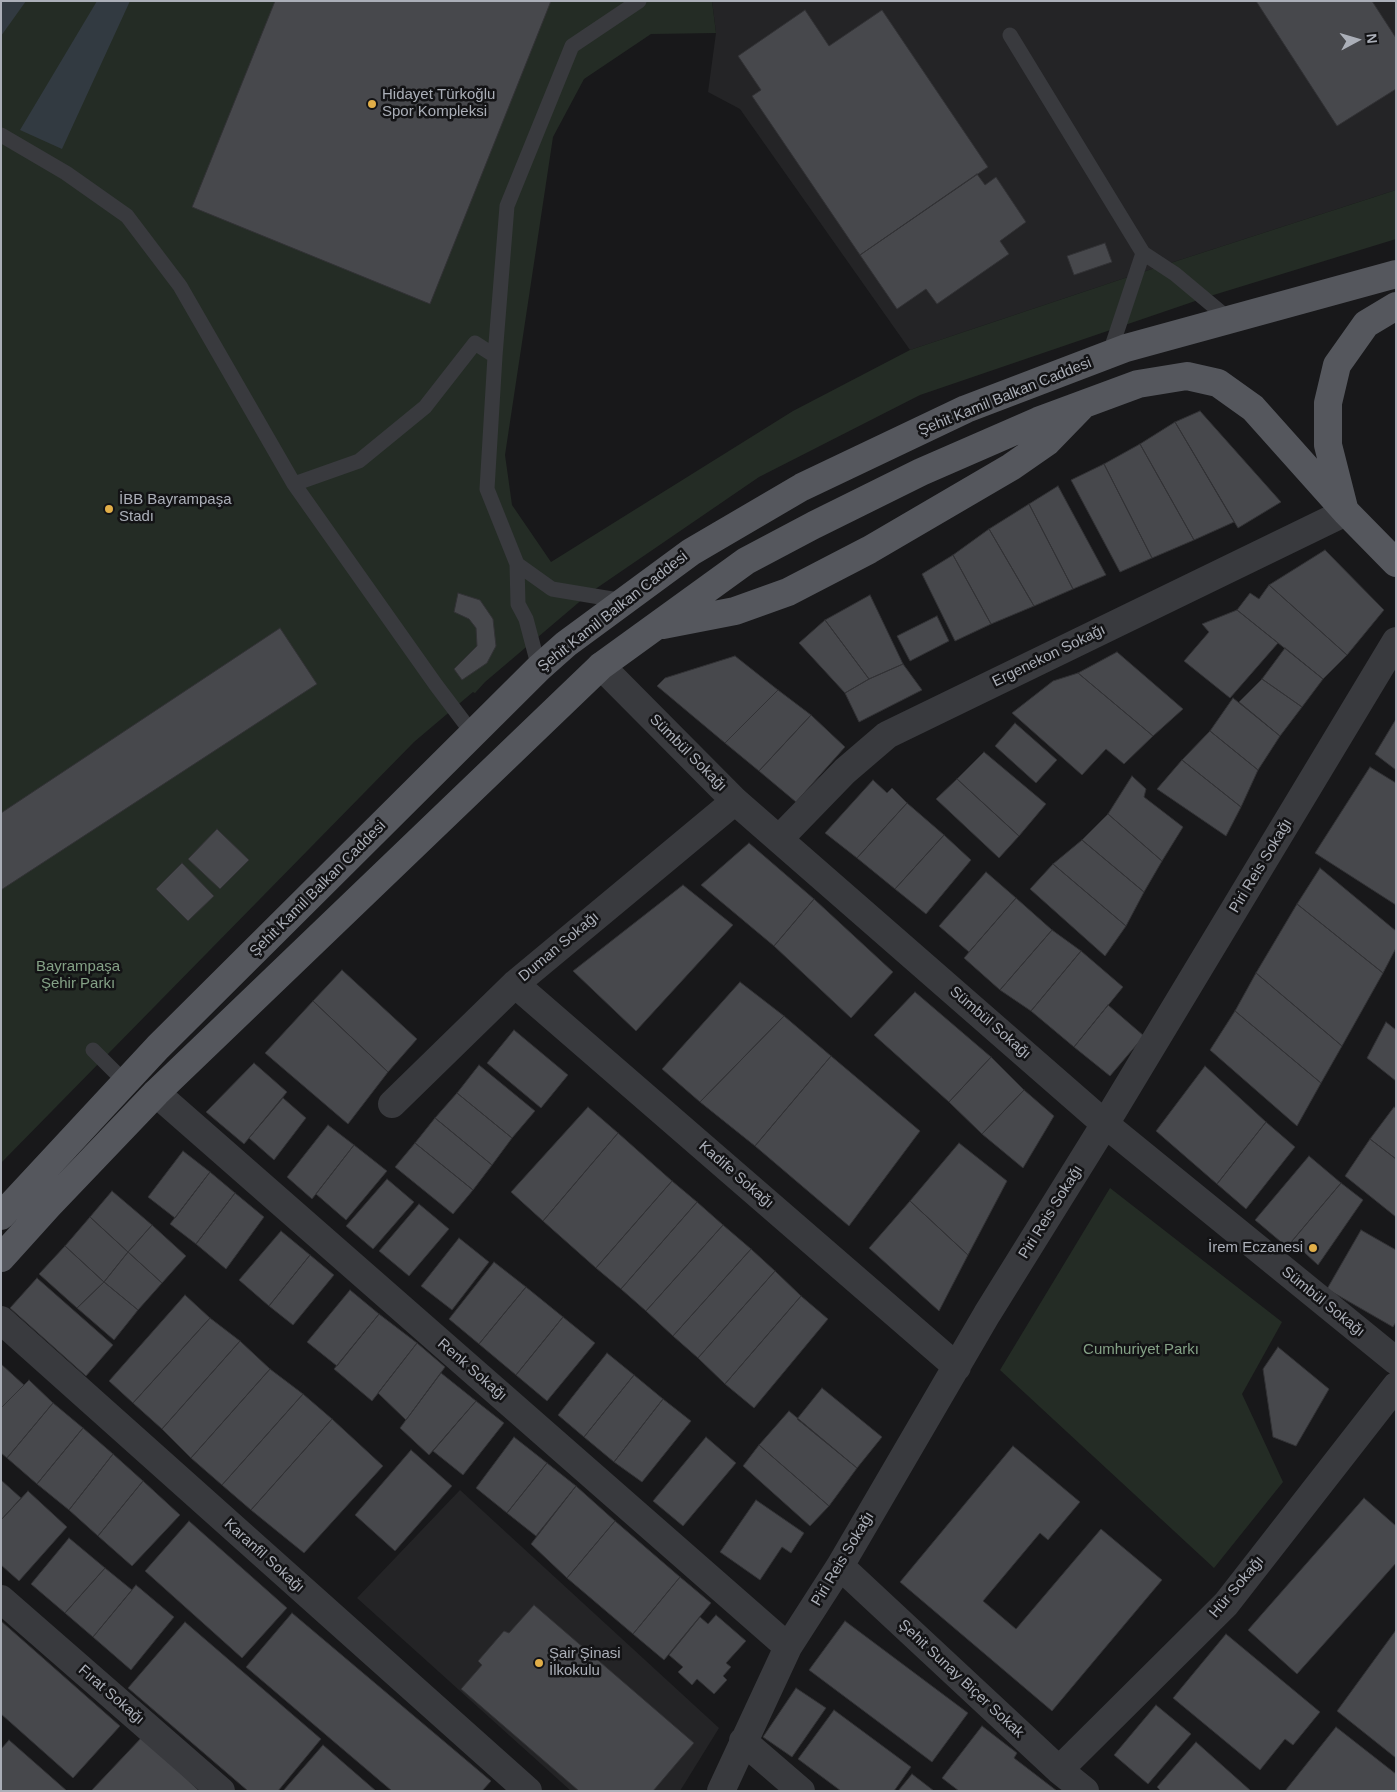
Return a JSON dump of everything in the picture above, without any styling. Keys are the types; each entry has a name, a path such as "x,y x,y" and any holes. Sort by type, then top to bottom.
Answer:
{"main road":[{"name":"Şehit Kamil Balkan Caddesi","path":"1,1216 158,1047 539,668 566,644 691,552 802,487 966,409 1126,348 1396,274"},
{"path":"1346,512 1328,445 1328,403 1337,364 1366,324 1396,306"},
{"path":"1,1258 156,1093 601,666 746,561 814,525 921,472 1038,420 1138,384 1187,376 1218,383 1253,408 1346,512 1396,563"},
{"path":"654,627 744,608 788,592 869,550 1012,467 1047,442 1085,403"},
{"path":"869,550 891,529 917,509 924,499 921,472 902,453 889,445"}],"street":[{"name":"Ergenekon Sokağı","path":"780,838 845,771 886,735 1346,512"},
{"name":"Piri Reis Sokağı","path":"721,1791 788,1647 840,1566 987,1314 1105,1124 1396,641"},
{"name":"Sümbül Sokağı","path":"601,666 736,801 1105,1124 1396,1361"},
{"name":"Duman Sokağı","path":"392,1104 515,984 736,801"},
{"name":"Kadife Sokağı","path":"515,984 957,1367"},
{"name":"Renk Sokağı","path":"156,1093 788,1647"},
{"name":"Karanfil Sokağı","path":"1,1320 528,1791"},
{"name":"Hür Sokağı","path":"1059,1770 1226,1604 1396,1386"},
{"name":"Şehit Sunay Biçer Sokak","path":"840,1566 1059,1770 1084,1791"},
{"name":"Fırat Sokağı","path":"1,1598 220,1791"},
{"path":"743,1741 801,1791"}],"lane":[{"path":"539,668 526,619 518,604 517,564 487,489 507,206 572,46 639,1"},
{"path":"1010,35 1143,253 1174,274 1230,320"},
{"path":"1,135 66,174 127,216 180,286 294,484 430,677 474,734"},
{"path":"1109,355 1143,253"},
{"path":"294,484 359,461 425,407 475,343 495,356"},
{"path":"517,564 552,589 625,601"},
{"path":"93,1050 125,1082"}],"shaded area":[{"path":"1,1 26,1 1,36"},
{"path":"97,1 130,1 62,149 20,130"},
{"path":"712,1 1396,1 1396,190 910,350 740,109 708,92 716,33"},
{"name":"Şair Şinasi İlkokulu","path":"460,1490 719,1728 680,1791 571,1791 357,1598"}],"green space":[{"name":"Bayrampaşa Şehir Parkı","path":"1,1 712,1 716,33 651,34 584,79 553,137 505,455 512,505 551,562 793,411 910,350 1396,190 1396,239 1207,297 920,395 759,477 591,592 485,682 475,693 473,692 414,742 1,1163"},
{"name":"Cumhuriyet Parkı","path":"1110,1188 1282,1322 1242,1394 1283,1482 1214,1568 1000,1370"}],"building":[{"name":"Hidayet Türkoğlu Spor Kompleksi","path":"275,1 551,1 430,304 192,207"},
{"path":"1256,1 1372,1 1396,38 1396,89 1337,126"},
{"path":"805,10 829,46 882,10 988,167 860,255 752,96 761,90 738,56"},
{"path":"977,174 985,185 996,177 1026,222 1000,241 1009,254 937,304 926,289 897,309 860,255"},
{"path":"1105,243 1112,262 1074,275 1067,256"},
{"path":"1200,411 1281,502 1238,528 1175,422"},
{"path":"1175,422 1234,522 1194,540 1140,444"},
{"path":"1140,444 1194,540 1152,558 1104,464"},
{"path":"1104,464 1152,558 1120,572 1071,480"},
{"path":"1058,486 1106,575 1073,589 1029,504"},
{"path":"1029,504 1073,589 1034,606 989,529"},
{"path":"989,529 1034,606 991,624 953,555"},
{"path":"1325,550 1384,610 1347,655 1269,585"},
{"path":"953,555 991,624 955,641 922,574"},
{"path":"1269,585 1347,655 1323,679 1237,610 1250,593 1259,599"},
{"path":"458,593 480,600 493,619 496,646 487,663 462,680 454,669 477,646 476,628 469,619 454,612"},
{"path":"870,595 903,664 869,679 825,620"},
{"path":"1237,610 1278,643 1230,698 1184,661 1209,632 1202,624"},
{"path":"937,616 949,641 910,661 897,636"},
{"path":"825,620 869,679 845,693 799,643"},
{"path":"280,628 317,684 1,890 1,813"},
{"path":"1285,648 1323,679 1302,707 1262,679"},
{"path":"1117,652 1183,709 1153,736 1078,673"},
{"path":"735,656 778,690 725,743 657,686 665,678"},
{"path":"903,664 922,690 859,722 845,693 869,679"},
{"path":"1078,673 1153,736 1124,764 1106,749 1082,775 1012,713 1053,681"},
{"path":"1262,679 1302,707 1280,736 1239,702"},
{"path":"778,690 811,715 759,771 725,743"},
{"path":"1233,698 1280,736 1258,770 1210,731"},
{"path":"811,715 845,747 796,802 759,771"},
{"path":"1396,719 1396,770 1375,754"},
{"path":"1015,723 1057,760 1036,783 995,746"},
{"path":"1210,731 1258,770 1241,807 1182,760"},
{"path":"984,752 1046,804 1019,836 957,779"},
{"path":"1182,760 1241,807 1226,836 1157,789"},
{"path":"1370,767 1396,783 1396,905 1315,853"},
{"path":"1132,776 1146,789 1144,797 1183,827 1162,861 1108,814"},
{"path":"957,779 1019,836 999,858 936,799"},
{"path":"873,780 887,793 892,788 907,803 857,858 825,833"},
{"path":"907,803 944,835 895,889 857,858"},
{"path":"1108,814 1162,861 1144,892 1082,840"},
{"path":"217,829 249,860 220,889 188,859"},
{"path":"944,835 971,860 926,914 895,889"},
{"path":"1082,840 1144,892 1126,926 1053,864"},
{"path":"749,843 814,899 774,946 701,885"},
{"path":"182,863 214,896 188,921 156,889"},
{"path":"1053,864 1126,926 1105,956 1030,889"},
{"path":"1320,868 1396,931 1396,948 1383,973 1297,904"},
{"path":"986,872 1016,898 969,952 939,926"},
{"path":"683,885 733,925 636,1031 573,971"},
{"path":"1016,898 1052,930 1000,990 964,958"},
{"path":"814,899 893,972 851,1018 774,946"},
{"path":"1297,904 1383,973 1342,1046 1256,973"},
{"path":"1052,930 1081,951 1031,1011 1000,990"},
{"path":"1081,951 1123,987 1074,1047 1031,1011"},
{"path":"342,970 417,1039 388,1072 313,1001"},
{"path":"1256,973 1342,1046 1321,1083 1235,1011"},
{"path":"740,982 784,1016 700,1102 662,1069"},
{"path":"915,992 991,1057 949,1102 874,1035"},
{"path":"313,1001 388,1072 348,1124 265,1053"},
{"path":"1108,1005 1144,1036 1110,1076 1074,1047"},
{"path":"1235,1011 1321,1083 1297,1126 1210,1050"},
{"path":"784,1016 831,1056 755,1146 700,1102"},
{"path":"1386,1022 1396,1030 1396,1081 1367,1058"},
{"path":"514,1030 568,1075 541,1108 487,1063"},
{"path":"831,1056 920,1131 849,1226 755,1146"},
{"path":"991,1057 1024,1090 982,1134 949,1102"},
{"path":"254,1063 287,1092 244,1144 206,1112"},
{"path":"479,1065 535,1111 512,1138 457,1093"},
{"path":"1205,1066 1266,1122 1217,1184 1156,1131"},
{"path":"1024,1090 1054,1116 1023,1168 982,1134"},
{"path":"457,1093 512,1138 492,1165 435,1118"},
{"path":"283,1098 306,1118 274,1160 249,1138"},
{"path":"588,1107 618,1133 543,1221 511,1192"},
{"path":"1394,1107 1396,1109 1396,1159 1370,1139"},
{"path":"435,1118 492,1165 473,1190 415,1143"},
{"path":"1266,1122 1295,1147 1246,1209 1217,1184"},
{"path":"328,1125 354,1145 312,1199 287,1177"},
{"path":"618,1133 672,1181 596,1268 543,1221"},
{"path":"1370,1139 1396,1159 1396,1217 1345,1176"},
{"path":"415,1143 473,1190 453,1214 395,1167"},
{"path":"959,1143 1007,1181 968,1255 910,1201"},
{"path":"354,1145 387,1171 346,1220 316,1194"},
{"path":"183,1151 210,1172 175,1218 148,1197"},
{"path":"1309,1156 1341,1183 1287,1247 1255,1220"},
{"path":"210,1172 235,1193 196,1244 170,1224"},
{"path":"387,1179 414,1202 373,1249 346,1226"},
{"path":"672,1181 697,1202 621,1289 596,1268"},
{"path":"1341,1183 1363,1200 1318,1265 1292,1241"},
{"path":"112,1191 152,1225 128,1252 90,1217"},
{"path":"235,1193 264,1217 226,1269 196,1244"},
{"path":"910,1201 968,1255 939,1311 869,1248"},
{"path":"697,1202 723,1225 646,1311 621,1289"},
{"path":"419,1204 449,1229 409,1276 379,1251"},
{"path":"90,1217 128,1252 104,1282 65,1246"},
{"path":"152,1225 186,1256 162,1283 128,1252"},
{"path":"723,1225 751,1249 673,1336 646,1311"},
{"path":"1361,1230 1396,1250 1396,1322 1393,1327 1327,1289"},
{"path":"281,1231 310,1255 269,1306 239,1280"},
{"path":"459,1238 489,1262 452,1310 421,1286"},
{"path":"65,1246 104,1282 77,1308 39,1274"},
{"path":"751,1249 775,1271 698,1358 673,1336"},
{"path":"128,1252 162,1283 138,1310 104,1282"},
{"path":"310,1255 334,1275 293,1325 269,1306"},
{"path":"494,1262 526,1287 479,1344 449,1319"},
{"path":"775,1271 801,1296 725,1384 698,1358"},
{"path":"37,1278 113,1345 86,1376 10,1308"},
{"path":"104,1282 138,1310 114,1340 77,1308"},
{"path":"526,1287 563,1317 516,1375 479,1344"},
{"path":"350,1290 379,1314 337,1366 307,1342"},
{"path":"185,1295 210,1318 133,1403 109,1381"},
{"path":"801,1296 828,1319 754,1408 725,1384"},
{"path":"379,1314 417,1343 372,1401 334,1369"},
{"path":"563,1317 595,1343 547,1401 516,1375"},
{"path":"210,1318 240,1341 162,1429 133,1403"},
{"path":"240,1341 270,1369 191,1458 162,1429"},
{"path":"417,1343 445,1367 406,1420 378,1393"},
{"path":"1278,1347 1329,1389 1296,1446 1273,1437 1263,1369"},
{"path":"607,1353 634,1375 584,1437 558,1415"},
{"path":"1,1364 24,1385 1,1408"},
{"path":"270,1369 303,1394 222,1485 191,1458"},
{"path":"441,1373 476,1401 429,1455 400,1428"},
{"path":"634,1375 663,1399 614,1462 584,1437"},
{"path":"29,1380 53,1403 7,1458 1,1453 1,1408"},
{"path":"822,1388 882,1437 857,1468 797,1419"},
{"path":"303,1394 332,1419 251,1510 222,1485"},
{"path":"663,1399 691,1421 642,1482 614,1462"},
{"path":"476,1401 504,1423 463,1475 433,1451"},
{"path":"53,1403 83,1428 37,1484 7,1458"},
{"path":"789,1411 857,1468 829,1506 759,1445"},
{"path":"332,1419 383,1466 304,1553 251,1510"},
{"path":"83,1428 113,1454 69,1510 37,1484"},
{"path":"514,1437 547,1463 507,1513 476,1488"},
{"path":"706,1437 736,1463 683,1526 653,1501"},
{"path":"759,1445 829,1506 810,1526 743,1466"},
{"path":"1013,1446 1080,1502 1048,1540 1040,1533 983,1601 1016,1629 1101,1529 1162,1580 1052,1711 900,1582"},
{"path":"411,1450 452,1486 395,1551 355,1515"},
{"path":"113,1454 143,1481 98,1536 69,1510"},
{"path":"547,1463 576,1486 536,1536 507,1513"},
{"path":"1,1480 21,1498 1,1520"},
{"path":"143,1481 180,1515 132,1566 98,1536"},
{"path":"576,1486 615,1521 567,1578 531,1544"},
{"path":"28,1491 67,1527 19,1581 1,1565 1,1520"},
{"path":"1364,1498 1396,1526 1396,1563 1297,1674 1248,1630"},
{"path":"756,1500 804,1533 791,1553 782,1547 760,1580 720,1552"},
{"path":"189,1521 287,1608 242,1658 145,1571"},
{"path":"615,1521 680,1577 633,1634 567,1578"},
{"path":"69,1538 105,1568 65,1613 31,1584"},
{"path":"105,1568 132,1590 93,1637 65,1613"},
{"path":"680,1577 711,1603 664,1660 633,1634"},
{"path":"136,1585 174,1617 131,1670 93,1637"},
{"path":"534,1605 694,1743 653,1791 579,1791 461,1689 482,1665 478,1661 504,1631 509,1633"},
{"path":"292,1613 491,1781 482,1791 392,1791 246,1667"},
{"path":"716,1615 746,1641 726,1663 731,1667 723,1676 727,1680 714,1694 697,1679 692,1685 678,1672 683,1667 669,1655 700,1617 708,1624"},
{"path":"1,1621 120,1726 73,1778 1,1714"},
{"path":"845,1621 968,1713 932,1762 809,1670"},
{"path":"185,1622 321,1739 278,1791 248,1791 128,1688"},
{"path":"1396,1630 1396,1758 1337,1711"},
{"path":"1226,1634 1320,1712 1293,1745 1285,1739 1260,1770 1173,1698"},
{"path":"796,1688 826,1708 792,1757 763,1737"},
{"path":"1156,1705 1191,1734 1148,1784 1114,1755"},
{"path":"834,1710 911,1767 894,1791 841,1791 798,1759"},
{"path":"982,1726 1017,1753 1014,1758 1057,1791 959,1791 942,1778"},
{"path":"1336,1727 1396,1774 1396,1791 1285,1791"},
{"path":"143,1736 199,1791 91,1791"},
{"path":"9,1740 67,1791 1,1791 1,1749"},
{"path":"1196,1742 1251,1791 1161,1791 1157,1787"},
{"path":"323,1745 376,1791 283,1791"},
{"path":"912,1774 934,1791 898,1791"}],"place":[{"name":"Hidayet Türkoğlu Spor Kompleksi","path":"372,104"},
{"name":"İBB Bayrampaşa Stadı","path":"109,509"},
{"name":"İrem Eczanesi","path":"1313,1248"},
{"name":"Şair Şinasi İlkokulu","path":"539,1663"}]}
